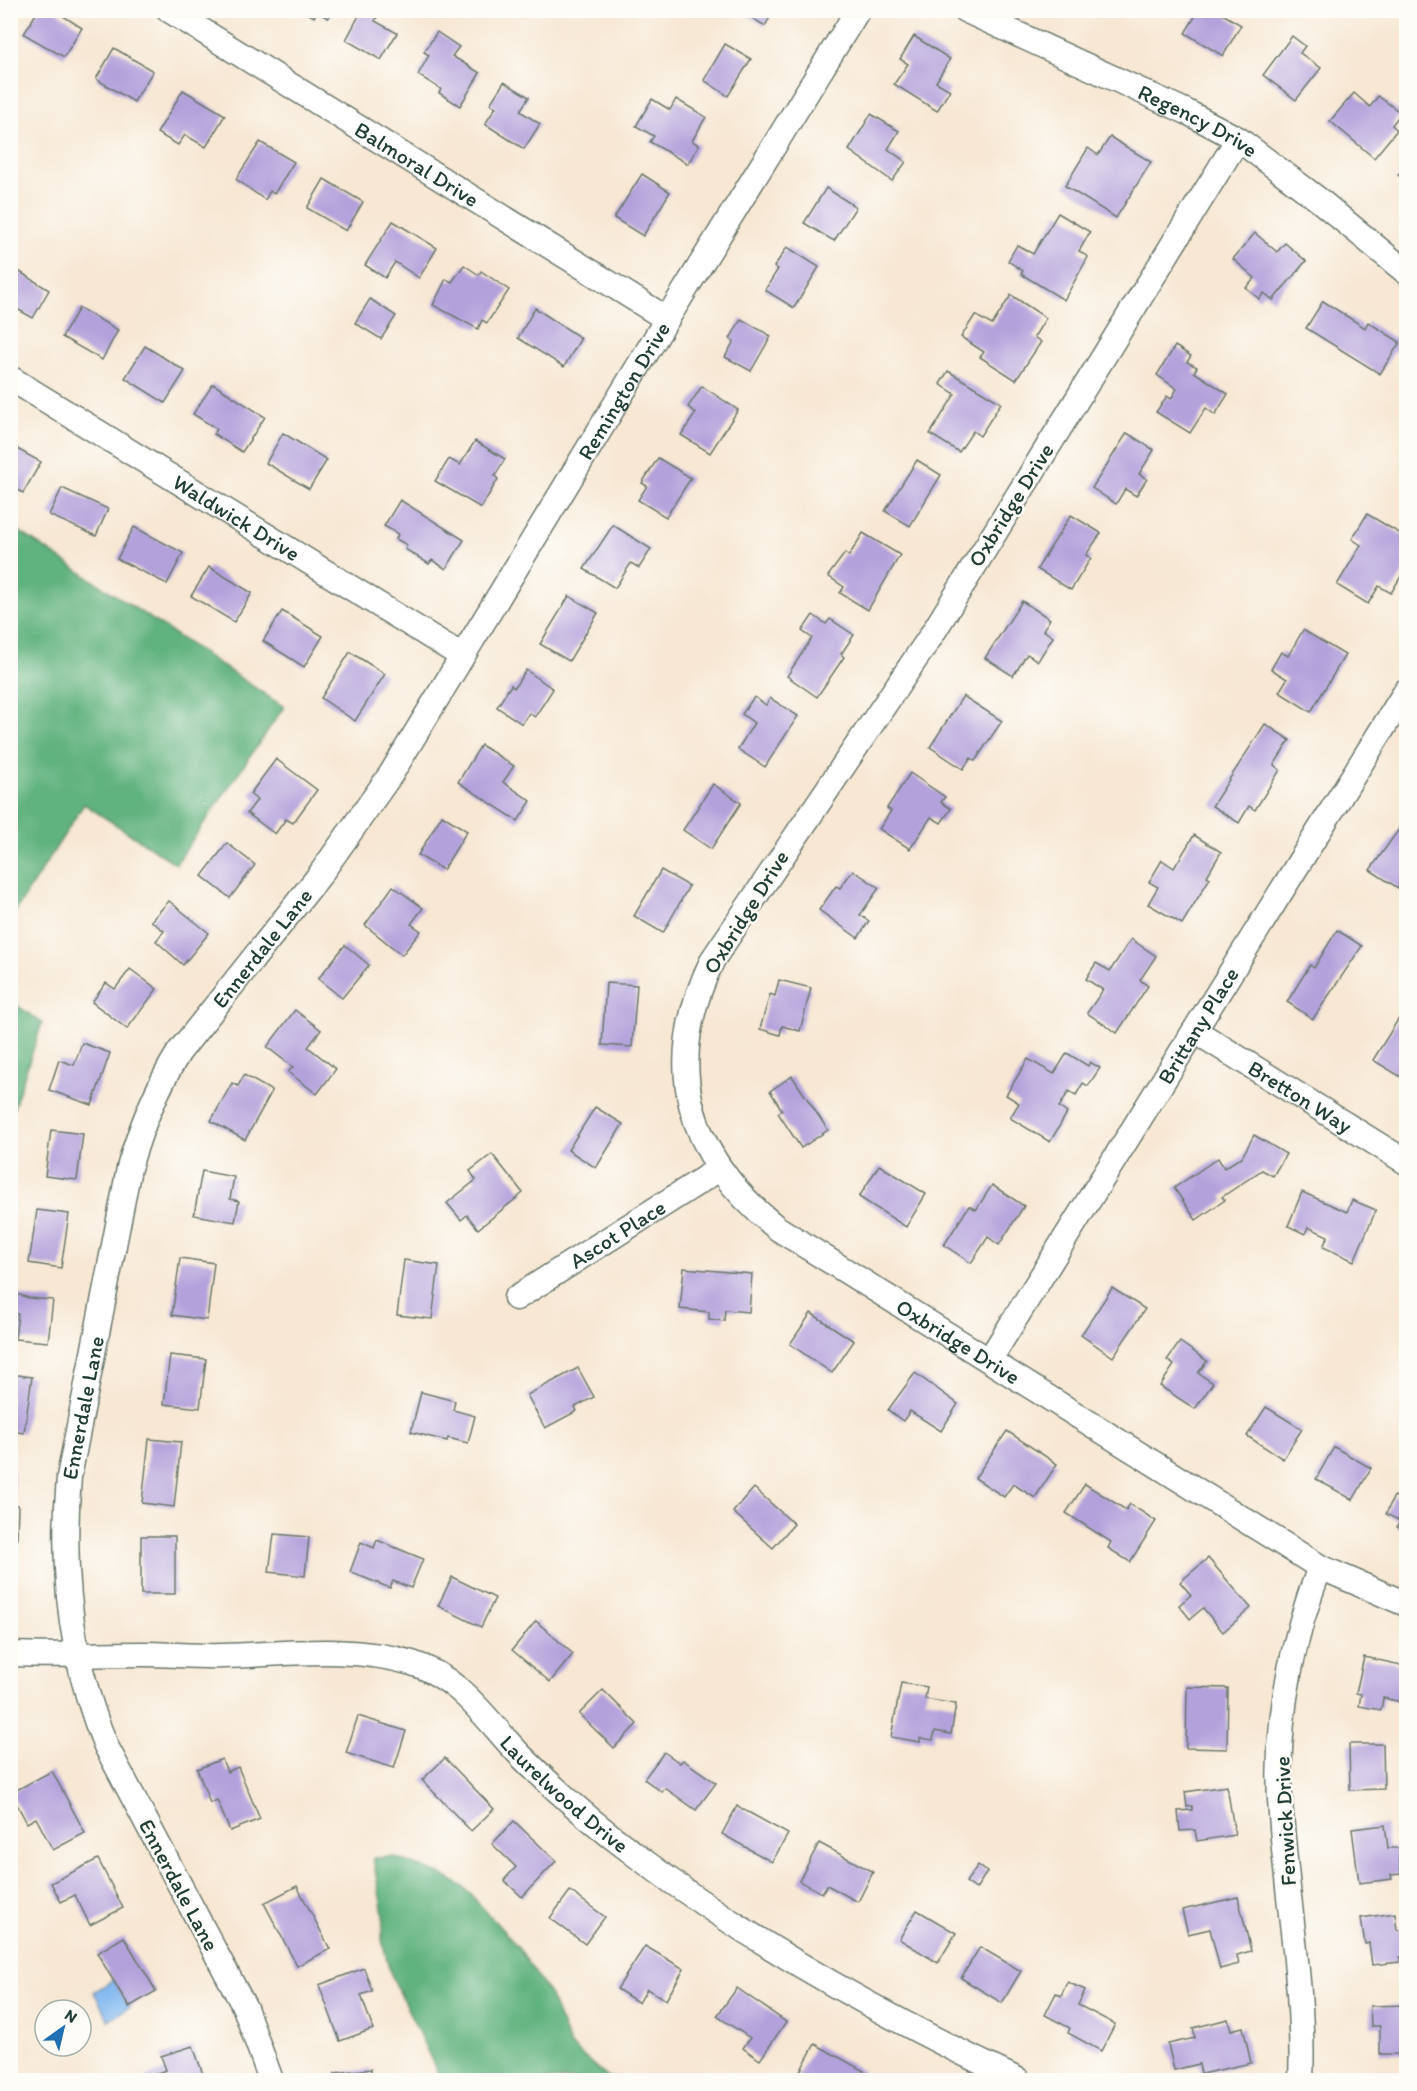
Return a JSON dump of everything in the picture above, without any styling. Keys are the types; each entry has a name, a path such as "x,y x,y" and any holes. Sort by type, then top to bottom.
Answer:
{"street":[{"name":"Balmoral Drive","path":"169,10 667,318"},
{"name":"Remington Drive","path":"392,774 667,318 858,10"},
{"name":"Regency Drive","path":"965,10 1187,112 1238,139 1285,173 1407,272"},
{"name":"Oxbridge Drive","path":"1238,139 930,636 713,958 692,1010 685,1069 693,1118 703,1143 719,1169 745,1199 777,1228 1320,1567 1407,1604"},
{"name":"Waldwick Drive","path":"10,378 462,656"},
{"name":"Brittany Place","path":"990,1359 1407,691"},
{"name":"Ennerdale Lane","path":"271,2080 245,2008 106,1746 92,1712 77,1655 67,1563 65,1519 69,1477 129,1168 138,1134 155,1093 179,1052 320,876 392,774"},
{"name":"Bretton Way","path":"1195,1031 1407,1162"},
{"name":"Ascot Place","path":"516,1298 719,1169"},
{"name":"Fenwick Drive","path":"1301,2080 1302,2026 1280,1798 1280,1741 1294,1654 1320,1567"},
{"name":"Laurelwood Drive","path":"10,1654 348,1653 393,1659 432,1671 475,1703 518,1752 557,1791 601,1828 685,1891 946,2046 1018,2080"}],"green space":[{"path":"11,526 284,707 176,864 84,804 11,918"},
{"path":"11,1001 42,1023 11,1116"},
{"path":"394,1857 445,1876 465,1888 517,1946 549,1994 570,2045 607,2077 620,2080 441,2080 390,1972 382,1940 383,1914 373,1858"}],"water":[{"path":"113,1980 129,2007 109,2021 94,1992"}],"building":[{"path":"38,10 54,10 82,28 64,57 24,34"},
{"path":"302,10 333,10 328,18 317,12 314,17"},
{"path":"362,10 381,10 375,21 397,33 381,60 346,40"},
{"path":"739,10 774,10 765,26"},
{"path":"1199,10 1216,10 1241,25 1223,56 1185,33"},
{"path":"437,32 459,47 452,56 480,73 460,106 439,93 441,89 418,75 429,55 424,52"},
{"path":"914,36 950,59 936,82 950,90 937,111 894,84 908,64 900,59"},
{"path":"1292,36 1305,46 1300,53 1321,68 1296,100 1263,75"},
{"path":"725,44 751,59 728,96 704,80"},
{"path":"114,48 153,71 134,102 96,79"},
{"path":"504,82 529,97 520,111 540,124 524,149 485,124 496,107 490,104"},
{"path":"183,90 225,115 206,147 185,135 178,145 157,133"},
{"path":"1354,93 1370,107 1378,96 1401,113 1392,125 1397,130 1374,158 1330,121"},
{"path":"652,99 670,110 676,99 706,117 692,141 699,145 688,164 650,142 654,136 636,126"},
{"path":"871,114 899,131 888,149 906,162 892,181 849,150"},
{"path":"1110,137 1151,162 1116,218 1065,186 1088,148 1098,155"},
{"path":"260,142 294,162 274,194 270,191 265,200 236,179"},
{"path":"1406,164 1406,182 1398,175"},
{"path":"642,174 670,192 643,236 614,218"},
{"path":"324,179 363,202 346,231 307,208"},
{"path":"826,188 856,207 834,241 804,223"},
{"path":"1058,213 1090,232 1079,251 1088,257 1064,300 1021,274 1023,271 1008,261 1017,245 1033,254"},
{"path":"393,221 437,248 419,278 395,262 385,278 365,265"},
{"path":"1255,233 1277,252 1285,243 1306,261 1273,300 1264,293 1259,299 1246,288 1255,278 1233,259"},
{"path":"787,247 819,267 794,308 765,290 778,269 774,267"},
{"path":"464,265 479,275 481,271 509,290 487,323 482,320 478,329 433,305 446,279 452,282"},
{"path":"12,267 49,290 33,318 10,305"},
{"path":"1011,295 1046,318 1034,337 1041,342 1016,380 980,357 984,352 961,337 975,315 992,325"},
{"path":"370,299 396,316 381,339 355,323"},
{"path":"1323,301 1365,328 1368,322 1400,342 1380,374 1306,328"},
{"path":"79,308 118,330 102,360 62,337"},
{"path":"535,308 581,338 564,367 518,338"},
{"path":"741,319 771,336 751,371 725,357 734,341 730,339"},
{"path":"145,346 185,371 165,403 125,378"},
{"path":"1175,346 1191,356 1187,362 1197,367 1194,372 1228,394 1215,415 1206,408 1190,433 1156,412 1167,396 1171,399 1177,389 1157,375"},
{"path":"948,371 1001,403 980,436 973,431 959,452 930,434 955,394 940,384"},
{"path":"213,384 265,417 242,452 214,434 217,429 193,414"},
{"path":"702,386 738,410 710,453 681,435 696,413 688,407"},
{"path":"283,433 327,460 309,489 266,463"},
{"path":"1127,433 1154,450 1139,474 1147,479 1136,496 1125,489 1116,504 1092,488"},
{"path":"475,441 505,459 495,476 498,479 481,508 435,481 449,459 460,465"},
{"path":"10,445 41,462 23,493 10,485"},
{"path":"658,458 691,478 666,517 638,500 647,486 642,483"},
{"path":"917,460 941,475 910,526 885,511"},
{"path":"62,488 108,509 96,536 49,515"},
{"path":"400,500 464,540 446,569 432,560 429,564 405,549 407,545 396,539 398,534 384,526"},
{"path":"1367,514 1406,537 1406,568 1391,593 1379,586 1368,604 1337,585 1361,545 1352,539"},
{"path":"1071,515 1101,533 1086,555 1091,558 1071,590 1037,569"},
{"path":"613,525 651,549 639,568 631,563 615,588 584,569"},
{"path":"134,527 183,553 167,584 117,559"},
{"path":"863,533 900,555 868,610 840,593 844,587 828,576 845,553 849,556"},
{"path":"209,567 252,593 234,622 191,596"},
{"path":"569,596 598,613 569,661 540,644"},
{"path":"1022,601 1050,619 1043,630 1053,637 1038,661 1027,654 1013,676 985,658"},
{"path":"282,611 323,636 304,667 263,641"},
{"path":"813,615 826,624 830,619 854,635 841,654 844,657 817,697 787,676 812,638 802,631"},
{"path":"1303,630 1345,655 1311,712 1279,692 1287,679 1271,669 1281,652 1288,656"},
{"path":"350,652 385,674 355,721 321,698"},
{"path":"526,670 553,689 535,717 529,713 522,724 497,707 511,685 514,688"},
{"path":"963,696 1002,721 975,761 971,758 963,769 930,747"},
{"path":"754,697 766,705 770,698 798,716 765,767 738,749 754,723 742,714"},
{"path":"1265,724 1290,740 1274,765 1280,770 1255,810 1249,806 1239,823 1212,806"},
{"path":"481,745 514,766 503,782 531,801 518,821 458,782"},
{"path":"276,759 317,790 293,823 286,819 275,834 247,813 257,800 250,794"},
{"path":"910,773 945,797 941,802 951,809 941,823 931,817 910,849 879,829 891,811 887,808"},
{"path":"713,784 741,803 711,849 683,830"},
{"path":"442,815 467,831 443,870 418,855"},
{"path":"1406,819 1406,881 1401,890 1370,870"},
{"path":"1194,835 1221,852 1207,876 1210,878 1182,924 1148,904 1158,887 1149,882 1162,860 1174,868"},
{"path":"227,843 255,865 230,898 202,876"},
{"path":"661,870 689,886 663,933 634,916"},
{"path":"853,870 879,888 860,915 869,921 858,938 819,910 836,886 840,888"},
{"path":"393,886 423,908 411,924 421,931 402,955 365,925"},
{"path":"169,901 209,933 183,965 156,941 164,931 151,921"},
{"path":"1337,930 1362,946 1313,1019 1287,1002 1310,965 1314,968"},
{"path":"1131,939 1156,956 1140,980 1148,986 1117,1033 1087,1013 1103,990 1086,979 1096,963 1110,971"},
{"path":"345,945 369,965 342,998 318,979"},
{"path":"130,969 157,989 127,1029 92,1002 106,983 115,989"},
{"path":"779,980 811,988 800,1031 782,1026 780,1035 760,1029 770,994 775,996"},
{"path":"606,983 637,985 632,1047 602,1045"},
{"path":"295,1010 321,1030 308,1047 336,1069 317,1094 288,1072 293,1067 267,1047"},
{"path":"1399,1018 1406,1023 1406,1080 1373,1060"},
{"path":"82,1043 110,1053 92,1105 49,1090 59,1060 74,1065"},
{"path":"1067,1053 1088,1066 1090,1062 1100,1068 1088,1086 1083,1083 1076,1095 1069,1091 1059,1107 1067,1113 1050,1142 1010,1118 1019,1103 1006,1095 1028,1059 1054,1074"},
{"path":"244,1075 272,1091 245,1140 211,1121 232,1083 238,1086"},
{"path":"792,1076 828,1130 801,1148 778,1113 782,1110 770,1091"},
{"path":"595,1107 623,1124 596,1168 568,1150"},
{"path":"51,1130 83,1134 77,1180 45,1176"},
{"path":"1254,1135 1286,1154 1273,1176 1262,1170 1222,1197 1225,1200 1196,1220 1174,1188 1218,1158 1224,1168 1242,1157"},
{"path":"492,1154 523,1193 478,1229 467,1215 461,1220 447,1203 476,1180 470,1171"},
{"path":"879,1165 926,1194 906,1227 859,1197"},
{"path":"202,1171 234,1177 230,1199 239,1201 235,1222 194,1215"},
{"path":"992,1185 1024,1206 999,1245 988,1237 971,1263 944,1245 969,1206 976,1210"},
{"path":"1302,1192 1347,1212 1352,1200 1376,1210 1354,1261 1323,1247 1328,1236 1308,1227 1305,1234 1288,1226"},
{"path":"37,1210 69,1214 61,1268 29,1263"},
{"path":"180,1258 214,1263 207,1320 172,1315"},
{"path":"404,1260 439,1265 432,1319 397,1315"},
{"path":"684,1268 752,1274 749,1312 725,1310 724,1321 709,1319 709,1312 680,1309"},
{"path":"1112,1288 1145,1309 1113,1357 1081,1335"},
{"path":"10,1292 29,1298 53,1300 48,1342 15,1339 18,1314 10,1312"},
{"path":"811,1313 854,1341 832,1373 790,1344"},
{"path":"1180,1342 1207,1361 1198,1373 1213,1383 1195,1409 1160,1386 1174,1365 1167,1360"},
{"path":"170,1355 206,1359 200,1408 164,1404"},
{"path":"578,1368 594,1397 575,1407 577,1411 545,1428 527,1395"},
{"path":"915,1373 958,1404 941,1431 910,1411 903,1421 888,1410"},
{"path":"10,1374 32,1377 24,1433 10,1431"},
{"path":"421,1392 455,1401 453,1410 475,1416 468,1443 448,1438 447,1441 411,1432"},
{"path":"1266,1407 1302,1429 1283,1459 1247,1436"},
{"path":"1007,1431 1057,1464 1035,1498 1013,1484 1004,1497 975,1478"},
{"path":"149,1439 181,1442 174,1507 142,1503"},
{"path":"1334,1447 1371,1468 1353,1500 1316,1479"},
{"path":"10,1472 14,1472 14,1505 18,1505 17,1540 10,1540"},
{"path":"1085,1484 1126,1510 1130,1504 1156,1521 1130,1562 1108,1548 1111,1542 1066,1513"},
{"path":"754,1488 794,1524 773,1548 733,1512"},
{"path":"1394,1496 1406,1501 1406,1531 1397,1527 1400,1521 1386,1514"},
{"path":"274,1534 309,1537 305,1576 269,1572"},
{"path":"141,1536 175,1536 175,1594 141,1594"},
{"path":"377,1540 423,1559 411,1588 393,1581 390,1588 350,1572 361,1542 374,1548"},
{"path":"1208,1558 1251,1608 1223,1632 1203,1608 1190,1619 1179,1605 1191,1595 1180,1582"},
{"path":"452,1577 495,1598 481,1627 438,1606"},
{"path":"536,1621 573,1654 550,1682 512,1650"},
{"path":"1364,1657 1406,1666 1406,1703 1383,1698 1381,1710 1359,1706 1361,1694 1356,1693"},
{"path":"901,1683 927,1687 925,1699 956,1704 951,1734 935,1731 933,1740 920,1738 920,1742 891,1737"},
{"path":"1187,1687 1228,1688 1227,1749 1186,1748"},
{"path":"603,1690 637,1724 614,1748 579,1714"},
{"path":"358,1716 406,1731 394,1768 346,1753"},
{"path":"1349,1744 1383,1744 1384,1789 1350,1790"},
{"path":"664,1752 680,1763 683,1760 716,1783 696,1810 665,1788 662,1792 644,1779"},
{"path":"445,1758 494,1809 471,1831 422,1780"},
{"path":"222,1759 227,1772 238,1767 260,1819 230,1831 217,1800 210,1803 197,1769"},
{"path":"52,1771 85,1833 53,1850 36,1818 27,1823 11,1793"},
{"path":"1227,1786 1235,1835 1197,1841 1195,1830 1180,1831 1178,1811 1192,1810 1192,1806 1187,1807 1185,1792"},
{"path":"737,1806 788,1834 772,1862 722,1834"},
{"path":"514,1821 556,1861 522,1897 504,1880 516,1867 492,1844"},
{"path":"1385,1825 1388,1848 1399,1848 1401,1874 1391,1875 1392,1879 1359,1883 1352,1829"},
{"path":"819,1843 873,1872 858,1902 827,1885 822,1893 799,1881"},
{"path":"98,1859 123,1908 90,1925 75,1895 61,1902 51,1883"},
{"path":"978,1865 987,1872 976,1889 966,1882"},
{"path":"297,1886 330,1949 297,1966 264,1903"},
{"path":"570,1891 605,1917 585,1944 550,1918"},
{"path":"1238,1897 1251,1951 1237,1955 1239,1964 1220,1969 1210,1929 1188,1934 1182,1910"},
{"path":"917,1910 956,1933 938,1963 899,1939"},
{"path":"1395,1913 1397,1930 1406,1931 1406,1957 1400,1957 1400,1962 1372,1965 1369,1943 1365,1944 1361,1918"},
{"path":"124,1937 156,1991 129,2007 97,1953"},
{"path":"645,1946 684,1969 666,2000 647,1989 639,2003 617,1989"},
{"path":"980,1947 1021,1971 1002,2003 961,1978"},
{"path":"364,1968 372,1991 361,1995 373,2029 340,2041 319,1985"},
{"path":"1067,1982 1085,1990 1078,2005 1115,2024 1101,2051 1068,2033 1070,2028 1045,2015 1056,1993 1061,1996"},
{"path":"737,1988 786,2022 760,2060 743,2048 750,2038 717,2016"},
{"path":"1406,2005 1406,2054 1380,2054 1380,2026 1371,2026 1370,2006"},
{"path":"1228,2019 1231,2030 1243,2027 1251,2063 1201,2074 1199,2064 1174,2070 1168,2044 1195,2038 1193,2028"},
{"path":"815,2044 864,2071 859,2080 803,2080 797,2077"},
{"path":"193,2046 205,2080 146,2080 145,2077 166,2070 161,2056"},
{"path":"371,2069 372,2080 336,2080 335,2073"}]}
